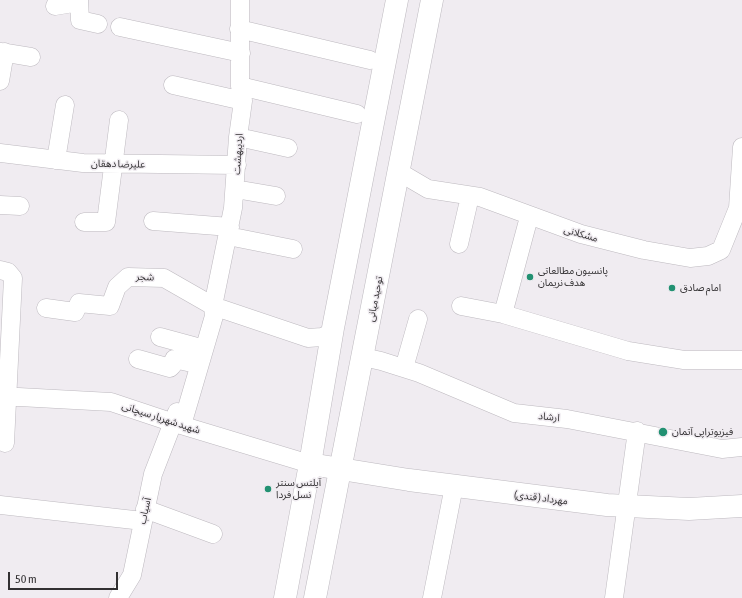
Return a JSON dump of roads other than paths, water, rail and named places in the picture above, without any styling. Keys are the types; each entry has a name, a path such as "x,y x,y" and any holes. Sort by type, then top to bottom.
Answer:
{"main road":[{"path":"285,598 333,328 397,0"},
{"name":"توحید میانی","path":"315,598 432,0"},
{"name":"مهرداد ( قندی)","path":"310,464 525,496 626,506 689,509 742,506"}],"street":[{"name":"اردیبهشت","path":"178,424 214,316 213,306 229,232 235,189 242,94 239,29 240,0"},
{"path":"55,6 79,1 80,20 98,24"},
{"path":"120,27 241,53"},
{"path":"239,29 370,60"},
{"path":"0,81 2,52 31,57"},
{"path":"173,85 242,94 357,114"},
{"path":"56,160 65,105"},
{"path":"84,222 106,222 119,120"},
{"path":"238,137 288,148"},
{"path":"740,208 742,147"},
{"name":"علیرضا دهقان","path":"0,153 83,163 237,165"},
{"name":"مشکلانی","path":"399,172 428,189 480,197 529,217 580,234 644,250 690,258 708,256 721,250 740,208"},
{"path":"235,189 276,196"},
{"path":"459,244 470,196"},
{"path":"0,204 20,206"},
{"path":"503,314 529,217"},
{"path":"153,221 229,232 293,249"},
{"path":"0,270 8,272 13,278 4,396 5,443"},
{"name":"شجر","path":"46,308 75,312 79,303 110,306 117,287 129,277 164,278 213,306"},
{"name":"اردیبهشت","path":"178,424 194,355 208,314 213,306"},
{"path":"213,306 308,338 315,339 322,337 329,334 333,328"},
{"path":"461,306 503,314 628,350 684,360 742,360"},
{"path":"404,368 418,319"},
{"path":"160,337 194,355"},
{"path":"138,359 170,368 174,359 194,355"},
{"name":"ارشاد","path":"363,357 404,368 514,413 567,419 637,431 722,450 742,447"},
{"name":"شهید شهریار سیچانی","path":"4,396 111,402 310,464"},
{"name":"آسیاب","path":"118,598 132,575 153,474 178,424"},
{"path":"614,598 637,431"},
{"path":"432,598 454,486"},
{"path":"0,505 144,515 213,534"}],"place":[{"name":"پانسیون مطالعاتی هدف نریمان","path":"530,277"},
{"name":"امام صادق","path":"672,288"},
{"name":"فیزیوتراپی آتمان","path":"663,432"},
{"name":"آیلتس سنتر نسل فردا","path":"268,489"}]}
